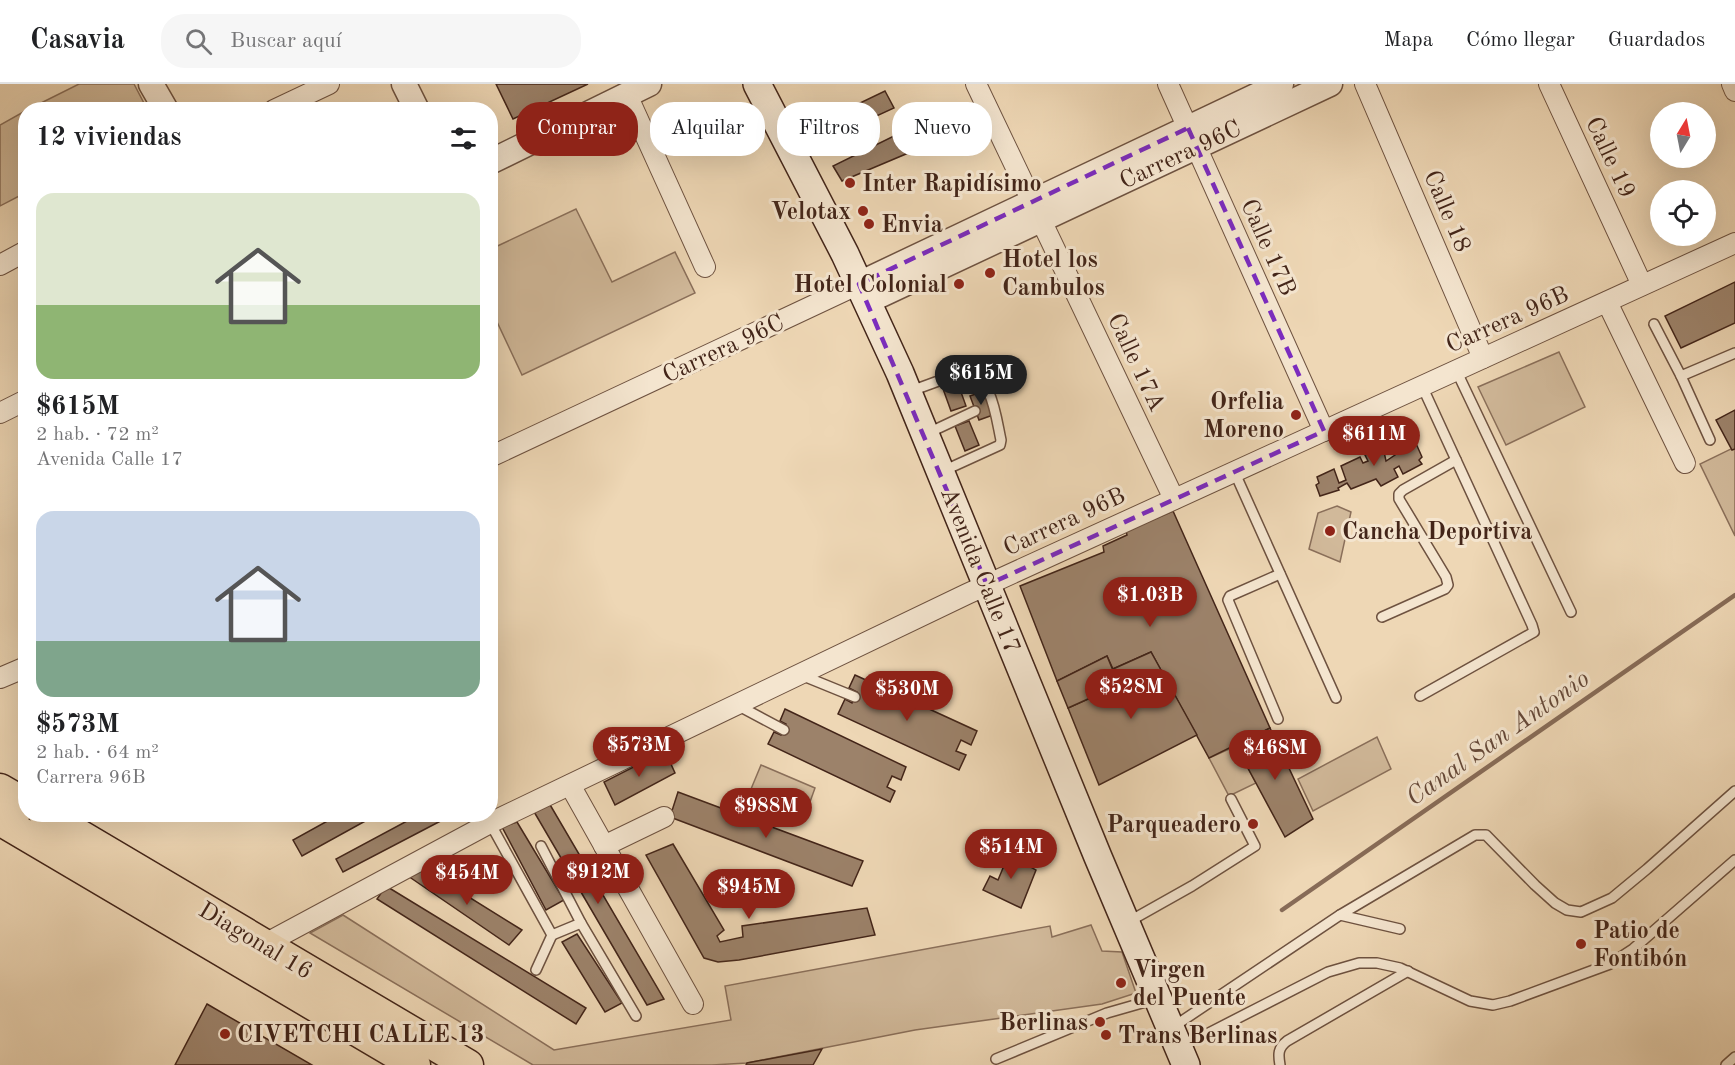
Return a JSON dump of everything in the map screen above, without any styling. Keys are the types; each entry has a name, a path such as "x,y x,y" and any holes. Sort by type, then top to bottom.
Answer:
{"main road":[{"name":"Avenida Calle 17","path":"757,84 863,292 908,392 1178,1046"},
{"path":"0,789 18,799"},
{"name":"Diagonal 16","path":"0,820 415,1065"},
{"name":"Diagonal 16","path":"58,822 468,1065"}],"street":[{"path":"151,84 161,102"},
{"path":"291,102 329,84"},
{"path":"404,84 413,102"},
{"path":"498,158 649,84"},
{"name":"Calle 17A","path":"976,84 1174,499"},
{"name":"Calle 17B","path":"1168,84 1324,430"},
{"name":"Carrera 96C","path":"1192,137 1281,84"},
{"name":"Carrera 96C","path":"498,453 863,292 1192,137 1330,84"},
{"name":"Calle 18","path":"1365,84 1483,358"},
{"name":"Calle 19","path":"1549,84 1642,285"},
{"path":"1732,84 1735,92"},
{"path":"627,95 705,267"},
{"name":"Carrera 96B","path":"498,819 987,585 1735,243"},
{"path":"0,266 18,256"},
{"path":"1607,302 1685,463"},
{"path":"0,413 18,404"},
{"path":"0,678 18,671"},
{"path":"570,785 693,1004"},
{"path":"604,846 664,817"},
{"name":"Carrera 96B","path":"263,945 490,823"}],"lane":[{"path":"1654,324 1710,440"},
{"path":"1681,376 1735,353"},
{"path":"1455,370 1571,612"},
{"path":"908,392 963,372 976,375 984,382 1001,440 1000,445 941,472"},
{"path":"1420,696 1534,632 1528,614 1422,386"},
{"path":"925,434 975,411"},
{"path":"1383,617 1445,589 1448,585 1446,577 1399,499 1403,490 1456,460"},
{"path":"1234,471 1336,698"},
{"path":"1278,719 1228,600 1230,596 1280,574"},
{"path":"801,675 855,697"},
{"path":"737,705 783,730"},
{"path":"1178,1046 1340,915 1475,835 1486,835 1555,903 1567,910 1581,912 1612,898 1735,791"},
{"path":"1126,923 1255,846 1231,799"},
{"path":"490,823 552,935"},
{"path":"541,846 581,923 636,1016"},
{"path":"1178,1046 1199,1038 1328,972 1359,963 1377,963 1408,972 1470,1001 1493,1005 1510,1001 1610,964 1633,949 1735,860"},
{"path":"1340,915 1400,929"},
{"path":"536,970 552,935 581,923"},
{"path":"1280,1065 1278,1053 1281,1046 1408,972"},
{"path":"996,1059 1107,1013 1158,999"},
{"path":"1726,1065 1735,1057"}],"highlighted area":[{"path":"1188,128 1324,431 987,585 859,284"}],"shaded area":[{"path":"79,84 134,84 143,102 43,102"},
{"path":"18,115 18,197 0,206 0,125"},
{"path":"576,209 612,282 675,252 695,293 522,375 498,324 498,246"},
{"path":"1559,352 1585,407 1506,445 1478,387"},
{"path":"1735,447 1735,536 1700,464"},
{"name":"Cancha Deportiva","path":"1337,506 1351,512 1340,562 1309,549 1318,513"},
{"path":"1377,737 1391,769 1313,811 1298,779"},
{"path":"1236,746 1256,783 1229,796 1209,758"},
{"path":"761,765 815,788 806,813 751,789"},
{"path":"343,915 554,1050 731,1020 725,986 1050,926 1052,937 1091,925 1102,951 1122,952 1136,993 1102,1004 915,1030 747,1063 533,1065 310,933"}],"building":[{"path":"496,84 588,84 549,102 516,102 516,118 513,119"},
{"path":"885,91 892,109 880,114 880,102 862,102"},
{"path":"892,137 892,156 901,156 842,181 833,166 853,156 880,156 880,143"},
{"path":"1735,282 1735,323 1681,348 1665,316"},
{"path":"957,381 966,406 951,411 942,386"},
{"path":"984,391 993,415 979,420 970,396"},
{"path":"1735,410 1735,449 1732,450 1716,420"},
{"path":"969,421 979,445 965,451 955,426"},
{"path":"1408,434 1412,442 1414,439 1422,457 1419,460 1422,464 1403,474 1399,466 1394,469 1398,477 1381,486 1376,479 1351,489 1347,483 1338,488 1339,490 1320,496 1316,485 1319,483 1317,477 1334,469 1339,483 1346,480 1341,466 1360,457 1363,463 1368,461 1365,455 1383,447 1386,461 1395,455 1390,443"},
{"path":"1173,511 1270,728 1209,758 1151,652 1113,669 1107,656 1057,681 1020,586 1104,552 1103,546 1127,535 1126,531"},
{"path":"1151,652 1197,735 1099,785 1068,708 1119,685 1113,669"},
{"path":"1107,656 1119,685 1068,708 1057,681"},
{"path":"855,675 977,731 971,745 961,740 956,751 966,755 959,770 838,714 845,699 852,703 857,692 849,688"},
{"path":"785,709 906,767 901,780 892,776 887,787 895,791 890,802 768,744 774,732 781,735 786,724 780,721"},
{"path":"1270,728 1313,819 1285,837 1236,746"},
{"path":"665,751 675,773 615,805 604,782"},
{"path":"678,792 863,861 852,886 670,817"},
{"path":"549,803 664,999 647,1005 533,810"},
{"path":"326,822 364,822 302,856 293,840"},
{"path":"405,822 439,822 343,872 336,859"},
{"path":"517,822 564,900 546,910 502,827"},
{"path":"673,844 724,930 717,936 720,942 743,937 742,926 867,908 875,935 739,960 718,962 704,958 646,855"},
{"path":"1001,850 1036,870 1021,908 983,890 990,876 998,880 1003,868 995,862"},
{"path":"419,866 522,930 509,945 408,876"},
{"path":"386,886 586,1008 576,1024 377,899"},
{"path":"577,934 622,1003 605,1012 562,942"},
{"name":"CIVETCHI CALLE 13","path":"207,1004 312,1065 175,1065"},
{"path":"822,1049 813,1065 746,1065 747,1063"}],"waterway":[{"name":"Canal San Antonio","path":"1282,910 1735,595"}],"place":[{"name":"Inter Rapidísimo","path":"850,183"},
{"name":"Velotax","path":"863,211"},
{"name":"Envia","path":"869,224"},
{"name":"Hotel los Cambulos","path":"990,273"},
{"name":"Hotel Colonial","path":"959,284"},
{"name":"Orfelia Moreno","path":"1296,415"},
{"name":"Cancha Deportiva","path":"1330,531"},
{"name":"Parqueadero","path":"1253,824"},
{"name":"Patio de Fontibón","path":"1581,944"},
{"name":"Virgen del Puente","path":"1121,983"},
{"name":"Berlinas","path":"1100,1022"},
{"name":"CIVETCHI CALLE 13","path":"225,1034"},
{"name":"Trans Berlinas","path":"1106,1035"}]}
